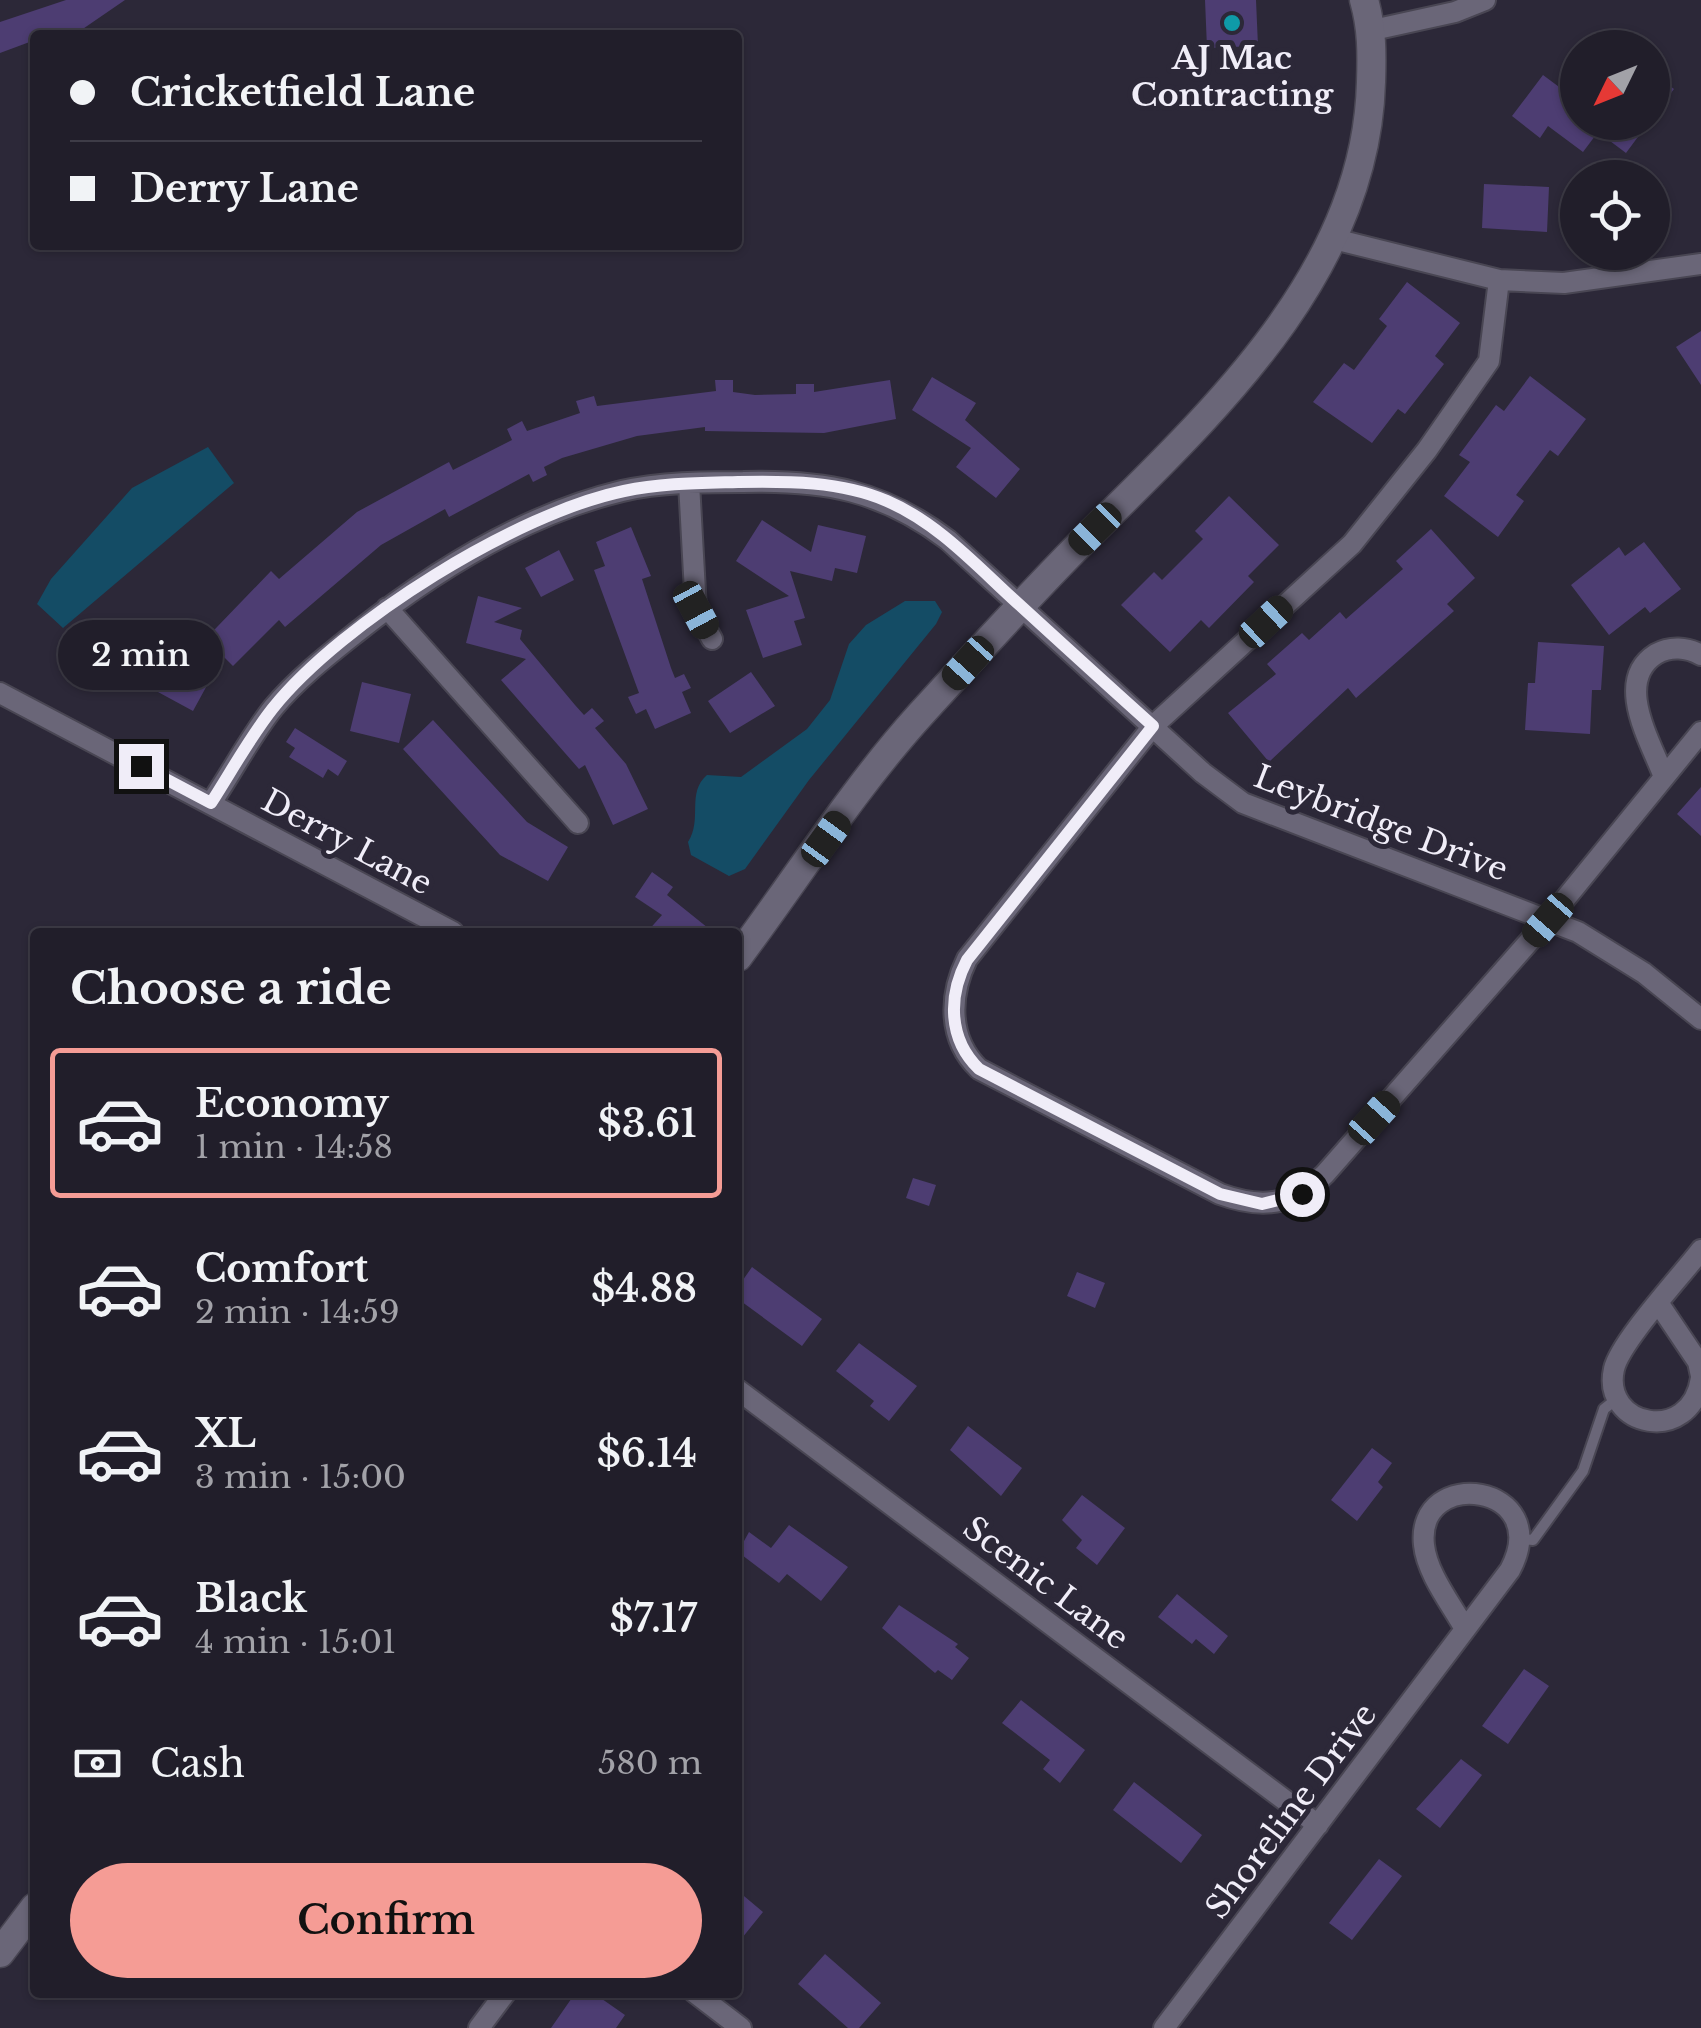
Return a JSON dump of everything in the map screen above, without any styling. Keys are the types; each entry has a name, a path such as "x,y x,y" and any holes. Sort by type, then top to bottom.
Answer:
{"main road":[{"path":"742,952 915,720 1020,605 1228,391 1279,329 1334,239 1363,155 1373,30 1364,0"},
{"path":"0,1953 30,1914"}],"street":[{"path":"1373,30 1455,12 1484,0"},
{"path":"1334,239 1499,280 1564,283 1701,264"},
{"path":"1499,280 1490,362 1427,450 1352,544 1153,726 967,960 954,994 957,1036 967,1057 979,1069 1220,1194 1248,1203 1276,1204 1314,1185 1548,920 1701,732"},
{"path":"688,483 696,610 712,639"},
{"name":"Leybridge Drive","path":"211,803 274,707 315,666 421,583 538,521 626,490 688,483 807,483 885,500 948,540 1220,789 1264,814 1548,920 1607,948 1701,1019"},
{"path":"387,608 578,823"},
{"path":"1664,777 1637,705 1637,678 1652,656 1664,650 1679,648 1701,655"},
{"name":"Derry Lane","path":"0,694 445,928"},
{"path":"1659,1304 1698,1362 1701,1377 1692,1404 1668,1421 1639,1418 1618,1398 1613,1385 1618,1357 1659,1304 1701,1250"},
{"name":"Scenic Lane","path":"742,1393 1318,1824"},
{"path":"1466,1630 1428,1561 1424,1531 1430,1516 1452,1496 1483,1493 1509,1509 1520,1539"},
{"name":"Shoreline Drive","path":"1164,2028 1510,1570 1520,1539"},
{"path":"479,2028 502,1998"},
{"path":"702,1998 741,2028"}],"lane":[{"path":"1520,1539 1534,1540 1574,1487 1604,1409 1618,1398"}],"water":[{"path":"208,447 234,483 63,628 37,604 51,579 132,488"},
{"path":"905,601 935,601 942,612 809,780 745,869 729,876 691,855 688,842 701,782 707,775 741,777 807,729 830,700 849,644 866,625"}],"building":[{"path":"66,0 125,0 81,30 30,30 30,42 0,53 0,22"},
{"name":"AJ Mac Contracting","path":"1205,0 1256,0 1258,46 1207,48"},
{"path":"1543,75 1560,88 1560,135 1548,126 1540,138 1512,116"},
{"path":"1567,140 1592,140 1583,152"},
{"path":"1609,140 1636,140 1626,153"},
{"path":"1484,184 1549,187 1547,232 1482,228"},
{"path":"1407,282 1460,323 1435,356 1444,364 1405,414 1398,409 1372,443 1313,402 1344,363 1354,370 1387,326 1379,319"},
{"path":"1701,331 1701,385 1676,347"},
{"path":"1530,376 1586,419 1558,456 1550,450 1516,495 1524,501 1498,537 1444,496 1470,462 1459,455 1496,405 1504,411"},
{"path":"932,377 976,403 965,420 1020,469 996,498 956,467 971,448 912,410"},
{"path":"715,380 733,380 733,392 755,395 796,394 796,384 814,384 814,392 890,380 896,419 824,433 705,431 705,427 637,436 562,458 544,467 547,475 533,482 529,474 449,517 445,509 381,545 285,627 279,620 233,666 223,656 193,711 158,692 181,649 191,654 271,571 279,579 357,512 449,462 453,470 512,440 507,429 522,421 527,431 580,413 576,401 594,396 597,406 716,391"},
{"path":"1229,496 1279,545 1248,576 1254,582 1209,628 1201,620 1170,652 1121,605 1154,572 1162,580 1203,539 1195,531"},
{"path":"762,520 811,552 818,525 866,536 857,573 835,568 832,581 790,571 805,618 794,621 802,645 763,658 746,610 789,596 736,561"},
{"path":"631,527 651,576 642,579 671,668 675,678 684,674 691,688 682,692 691,713 655,729 646,709 636,714 628,697 639,693 594,570 605,566 596,542"},
{"path":"1431,529 1475,578 1447,604 1454,611 1356,698 1348,688 1269,762 1228,713 1276,674 1267,664 1302,633 1309,640 1340,612 1346,619 1403,569 1396,561"},
{"path":"1644,542 1681,589 1650,613 1645,607 1609,635 1571,585 1619,547 1625,556"},
{"path":"559,550 574,580 541,597 525,568"},
{"path":"478,596 522,608 494,622 522,630 520,639 584,715 592,708 604,721 595,728 626,764 648,809 613,825 585,765 579,769 501,680 526,659 466,643"},
{"path":"1538,642 1604,646 1601,690 1592,690 1590,734 1525,730 1528,683 1535,683"},
{"path":"751,672 775,706 730,733 708,701"},
{"path":"362,682 411,694 399,743 350,731"},
{"path":"433,720 527,822 568,847 548,881 500,855 403,749"},
{"path":"295,728 347,761 338,776 328,769 323,778 289,757 295,748 286,742"},
{"path":"1701,787 1701,836 1677,814"},
{"path":"652,872 673,887 667,895 708,928 651,928 662,915 635,897"},
{"path":"913,1178 936,1185 929,1206 906,1198"},
{"path":"752,1267 822,1319 802,1346 742,1302 742,1281"},
{"path":"1077,1272 1105,1283 1095,1308 1067,1296"},
{"path":"859,1343 917,1386 889,1421 870,1406 874,1401 836,1371"},
{"path":"968,1426 1022,1468 1001,1496 950,1450"},
{"path":"1372,1448 1392,1463 1378,1482 1383,1487 1357,1521 1331,1500"},
{"path":"1082,1495 1125,1528 1097,1565 1076,1548 1082,1540 1062,1520"},
{"path":"789,1525 848,1567 821,1601 787,1574 779,1583 742,1555 749,1532 771,1548"},
{"path":"1177,1594 1228,1636 1214,1654 1196,1639 1192,1644 1158,1617"},
{"path":"899,1605 958,1644 955,1647 969,1658 952,1680 938,1670 935,1673 882,1628"},
{"path":"1524,1669 1549,1686 1508,1744 1482,1726"},
{"path":"1021,1700 1085,1750 1060,1783 1043,1769 1050,1760 1002,1723"},
{"path":"1461,1759 1482,1775 1440,1828 1416,1809"},
{"path":"1134,1782 1202,1835 1181,1863 1113,1810"},
{"path":"1379,1859 1402,1876 1352,1940 1329,1923"},
{"path":"742,1894 763,1912 742,1938"},
{"path":"825,1954 881,2003 859,2028 848,2028 798,1984"},
{"path":"572,1998 601,1998 625,2015 616,2028 551,2028"}],"place":[{"name":"AJ Mac Contracting","path":"1232,23"}],"route":[{"path":"141,766 211,803 274,707 315,666 421,583 538,521 589,500 626,490 688,483 764,481 849,489 885,500 916,516 948,540 1153,726 967,960 954,994 957,1036 967,1057 979,1069 1220,1194 1248,1203 1276,1204 1302,1194"}]}
